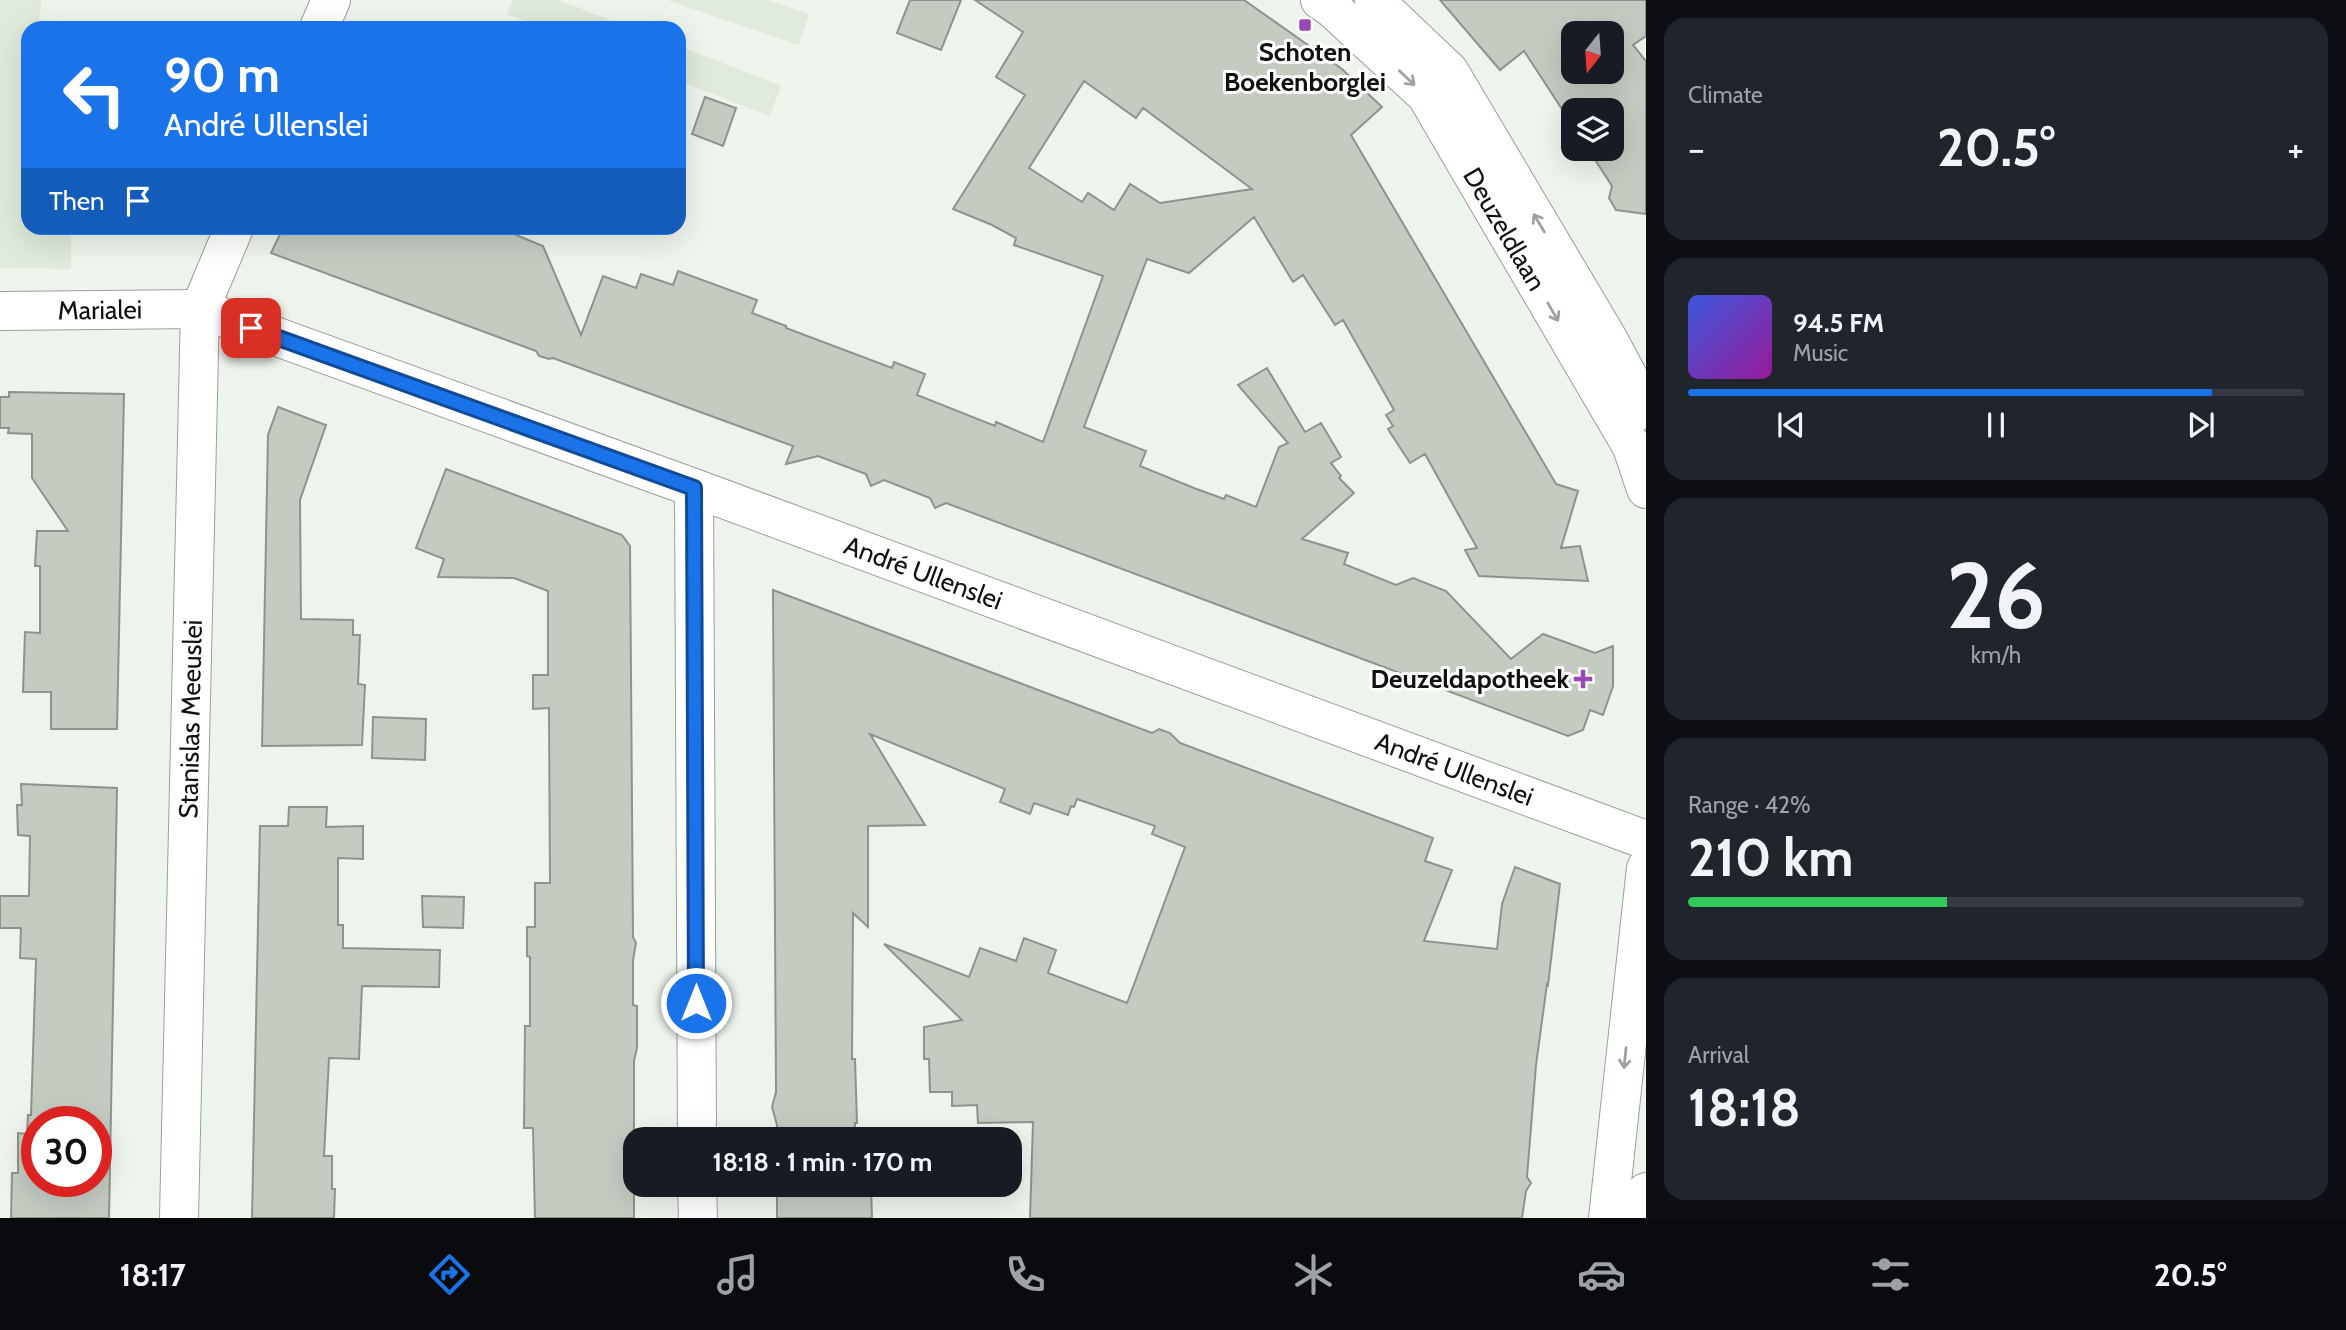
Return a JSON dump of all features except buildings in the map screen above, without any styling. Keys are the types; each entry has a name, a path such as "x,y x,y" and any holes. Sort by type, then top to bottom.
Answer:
{"street":[{"path":"322,21 331,0"},
{"name":"Deuzeldlaan","path":"1320,0 1426,95 1632,447 1646,489"},
{"name":"Deuzeldlaan","path":"1374,0 1449,71 1608,339 1646,410"},
{"name":"Stanislas Meeuslei","path":"179,1218 200,309 231,235"},
{"name":"Marialei","path":"0,311 200,309"},
{"name":"André Ullenslei","path":"200,309 694,488 1646,841"},
{"path":"694,488 697,1127"},
{"path":"1608,1218 1639,1008 1646,868"},
{"path":"1643,1218 1646,1192"},
{"path":"697,1197 698,1218"}],"shaded area":[{"path":"0,0 41,0 40,21 21,21 21,235 71,235 71,269 0,268"},
{"path":"513,0 558,0 613,21 525,21 507,14"},
{"path":"667,0 766,0 809,14 799,45"},
{"path":"686,49 781,86 770,116 686,84"}],"place":[{"name":"Schoten Boekenborglei","path":"1305,25"},
{"name":"Deuzeldapotheek","path":"1583,679"}],"route":[{"path":"251,328 694,488 696,1003"}]}
